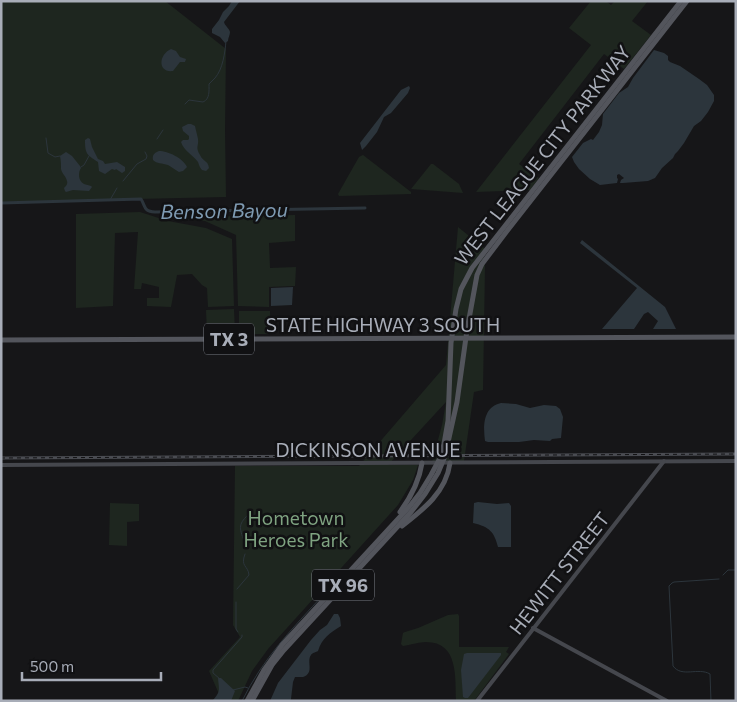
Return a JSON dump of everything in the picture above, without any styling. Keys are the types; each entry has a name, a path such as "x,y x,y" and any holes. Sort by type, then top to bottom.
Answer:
{"main road":[{"name":"WEST LEAGUE CITY PARKWAY","path":"466,339 477,275 482,264 505,229 681,1"},
{"name":"WEST LEAGUE CITY PARKWAY","path":"452,339 456,309 464,284 472,268 686,1"},
{"name":"STATE HIGHWAY 3 SOUTH","path":"1,340 736,337"},
{"name":"TX 96","path":"252,701 272,665 365,555 408,508 431,475 446,445 452,339"},
{"name":"TX 96","path":"248,701 264,670 277,651 392,533 426,494 438,474 446,445 462,377 466,339"},
{"path":"365,555 398,516 410,498 417,484 422,463"},
{"path":"392,533 407,522 438,493 445,482 450,463"}],"street":[{"name":"HEWITT STREET","path":"477,701 664,461"},
{"name":"DICKINSON AVENUE","path":"1,465 736,461"},
{"path":"533,628 667,701"}],"green space":[{"path":"1,1 165,1 226,49 226,197 1,202"},
{"path":"591,1 606,1 611,5 615,1 648,1 632,21 651,35 624,69 604,54 519,164 539,178 530,190 476,192 591,45 569,28"},
{"path":"363,155 411,192 411,194 339,196 338,194 359,157"},
{"path":"431,164 459,184 463,193 411,189"},
{"path":"140,212 168,221 206,228 232,239 234,306 208,307 207,288 192,274 177,275 171,307 147,306 147,298 159,298 159,287 142,283 141,289 134,289 138,232 115,233 113,306 76,308 76,214"},
{"path":"295,215 295,241 269,243 270,268 296,267 295,286 269,287 269,307 238,306 236,235 205,221 175,219 174,217"},
{"name":"Hometown Heroes Park","path":"458,227 484,248 485,267 483,390 474,392 464,461 432,462 446,402 388,465 418,465 413,480 398,505 268,649 252,671 238,701 222,701 209,671 240,637 233,625 235,466 359,466 446,365"},
{"path":"234,309 235,333 207,334 206,310"},
{"path":"239,311 270,311 271,334 239,334"},
{"path":"110,503 139,504 139,521 127,522 127,546 109,545"},
{"path":"458,614 459,647 509,647 506,652 509,654 474,701 456,701 453,663 450,655 444,648 437,644 426,642 403,646 401,644 403,633 448,615"}],"shaded area":[{"path":"232,1 240,1 224,22 230,32 228,41 225,43 220,37 212,33 212,29"},
{"path":"171,49 176,51 180,57 186,59 185,62 180,62 173,71 168,71 162,66 162,59"},
{"path":"654,50 664,53 668,56 670,62 680,66 707,85 714,95 714,101 701,121 694,126 673,158 655,178 648,181 620,183 624,178 619,174 617,175 617,183 600,185 579,169 572,157 583,143 591,139 593,140 602,125 603,114 619,93 628,87"},
{"path":"409,86 408,93 391,113 384,117 377,132 362,150 360,143 401,90"},
{"path":"188,124 195,126 198,150 209,168 206,171 201,169 198,162 184,148 181,142 189,139 189,136 183,131 182,127"},
{"path":"88,138 98,159 105,164 117,162 125,167 125,171 122,173 112,169 105,174 99,171 98,162 89,156 85,148 85,140"},
{"path":"159,151 175,156 187,167 179,172 168,165 158,163 153,160 153,155"},
{"path":"66,152 80,166 80,179 82,183 92,187 89,191 65,191 64,188 67,182 61,169 60,156"},
{"path":"582,240 665,307 676,329 653,329 658,321 648,312 644,314 634,329 602,329 637,288 580,243"},
{"path":"293,287 292,305 271,306 271,288"},
{"path":"501,403 516,404 530,408 544,405 556,406 560,409 563,417 561,438 550,441 485,441 484,423 488,413 495,405"},
{"path":"474,503 509,503 511,506 511,547 498,547 495,537 487,528 473,523"},
{"path":"334,614 338,614 341,626 327,636 318,651 311,655 309,673 303,677 295,677 290,701 270,701 278,683"},
{"path":"501,653 501,655 468,698 465,698 463,697 461,670 464,654"},
{"path":"218,678 221,678 235,691 231,701 212,701 219,691"}],"waterway":[{"path":"185,104 189,100 203,102 207,99 209,84 218,74 222,65 226,41"},
{"path":"157,139 163,130"},
{"path":"46,138 48,153 55,157 60,156"},
{"path":"123,181 137,164 146,159 145,152"},
{"path":"81,167 89,156"},
{"path":"110,200 117,188"},
{"name":"Benson Bayou","path":"1,203 141,199 147,210 155,212 365,208"},
{"path":"244,541 241,529 243,520 250,513 255,515"},
{"path":"257,515 275,523"},
{"path":"237,589 249,575 243,561 245,554"},
{"path":"723,575 728,570 736,570"},
{"path":"711,701 710,674 700,671 685,672 677,670 673,666 669,586 674,582 719,579"},
{"path":"242,701 250,685 269,657 324,594"},
{"path":"236,602 236,629 238,632"},
{"path":"220,679 213,673 213,670 242,635"},
{"path":"233,690 248,688"}],"railway":[{"path":"1,458 736,454"}]}
